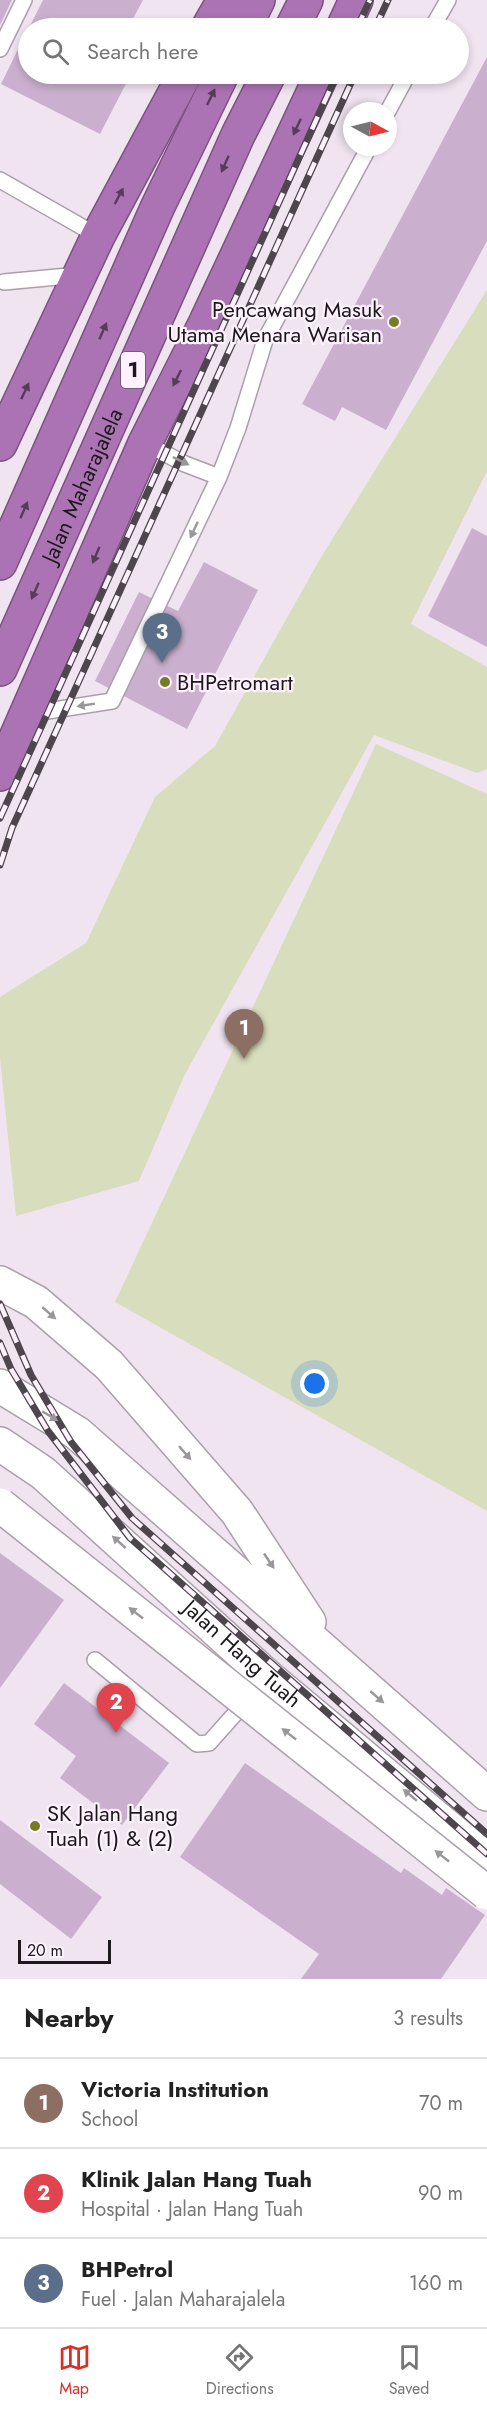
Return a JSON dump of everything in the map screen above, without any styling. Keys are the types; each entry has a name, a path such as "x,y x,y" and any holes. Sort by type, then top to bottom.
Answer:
{"highway":[{"path":"214,18 220,7 228,0"},
{"path":"249,18 258,0"},
{"path":"297,18 306,0"},
{"path":"348,18 356,0"},
{"path":"2,434 98,236 180,84"},
{"name":"Jalan Maharajalela","path":"0,563 158,206 217,84"},
{"name":"Jalan Maharajalela","path":"0,669 238,135 264,84"},
{"path":"0,774 144,443 206,322 317,84"}],"main road":[{"path":"0,1282 36,1302 109,1365 237,1512 333,1659"},
{"path":"0,1386 77,1432 487,1794"},
{"name":"Jalan Hang Tuah","path":"0,1444 43,1473 268,1677 487,1860"},
{"name":"Jalan Hang Tuah","path":"0,1504 487,1893"}],"lane":[{"path":"0,48 24,0"},
{"path":"438,18 448,0"},
{"path":"393,102 403,84"},
{"path":"28,714 112,701 219,477 238,428 265,340 364,156"},
{"path":"0,180 98,236"},
{"path":"3,282 80,275"},
{"path":"144,443 185,464 219,477"},
{"path":"95,1660 197,1744 203,1745 225,1727 268,1677"}],"green space":[{"path":"487,290 487,471 411,624 487,667 487,769 477,773 374,735 184,1076 139,1181 16,1216 0,1058 0,997 86,943 155,797 215,746 320,559"},
{"path":"376,744 487,794 487,1511 115,1302"}],"building":[{"path":"0,0 12,0 0,25"},
{"path":"43,0 143,0 133,18 34,18"},
{"path":"18,49 18,84 126,84 100,134 1,84"},
{"name":"Pencawang Masuk Utama Menara Warisan","path":"487,57 487,241 386,430 342,407 335,421 302,404"},
{"path":"472,528 487,536 487,647 428,616"},
{"path":"204,562 258,590 187,729 95,681 139,592 178,611"},
{"path":"0,1553 64,1600 0,1688"},
{"path":"64,1683 169,1763 122,1825 60,1778 76,1756 34,1724"},
{"path":"245,1763 401,1873 404,1868 442,1895 446,1888 485,1915 441,1979 301,1979 319,1954 180,1857"},
{"path":"0,1820 102,1897 71,1939 0,1884"}],"railway":[{"path":"362,18 370,0"},
{"path":"380,18 388,0"},
{"path":"0,818 332,84"},
{"path":"0,865 12,828 350,84"},
{"path":"0,1304 31,1375 71,1442 132,1518 487,1834"},
{"path":"0,1343 11,1369 48,1431 130,1538 487,1854"}],"place":[{"name":"Pencawang Masuk Utama Menara Warisan","path":"394,322"},
{"name":"BHPetrol","path":"162,663"},
{"name":"BHPetromart","path":"165,682"},
{"name":"Victoria Institution","path":"244,1059"},
{"name":"Klinik Jalan Hang Tuah","path":"116,1733"},
{"name":"SK Jalan Hang Tuah (1) & (2)","path":"35,1826"}]}
